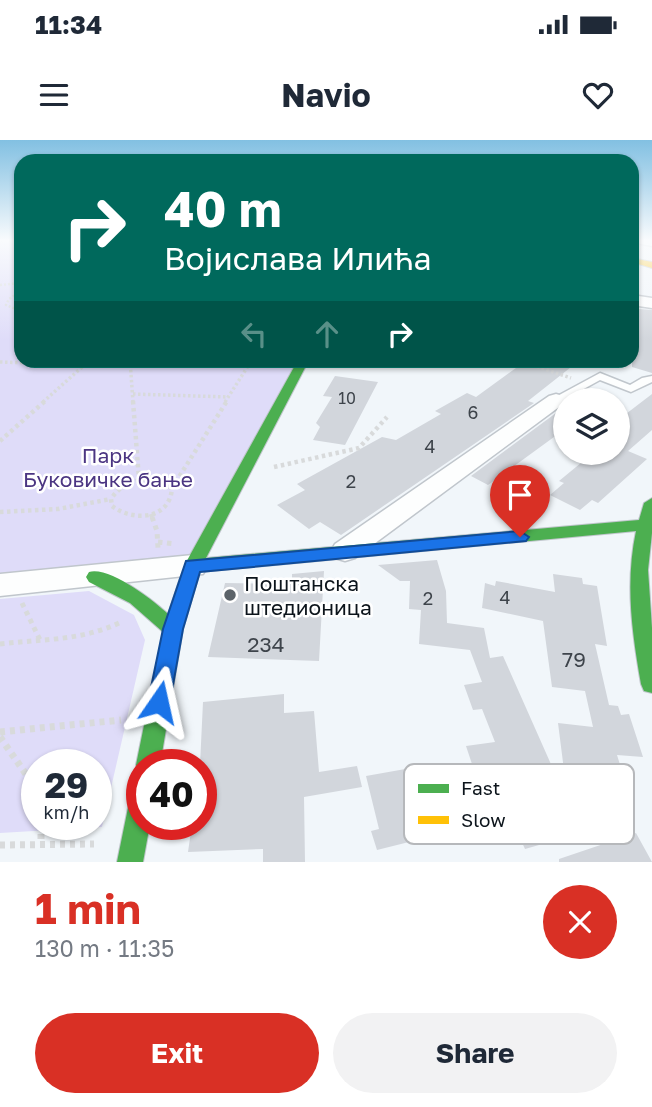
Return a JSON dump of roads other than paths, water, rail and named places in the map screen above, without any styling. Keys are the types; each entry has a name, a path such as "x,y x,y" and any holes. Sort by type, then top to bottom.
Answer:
{"street":[{"path":"151,749 185,555 236,489 300,368"},
{"path":"345,551 553,402"},
{"path":"652,503 644,525 638,595 640,626 652,684"},
{"path":"10,591 96,577 185,555 345,551 644,525"},
{"path":"96,577 129,591 173,629"},
{"path":"130,862 134,840"}],"lane":[{"path":"578,388 600,376 629,388"},
{"path":"630,389 652,379"}],"place":[{"name":"Поштанска штедионица","path":"230,595"}],"park label":[{"name":"Парк Буковичке бање","path":"108,467"}]}
